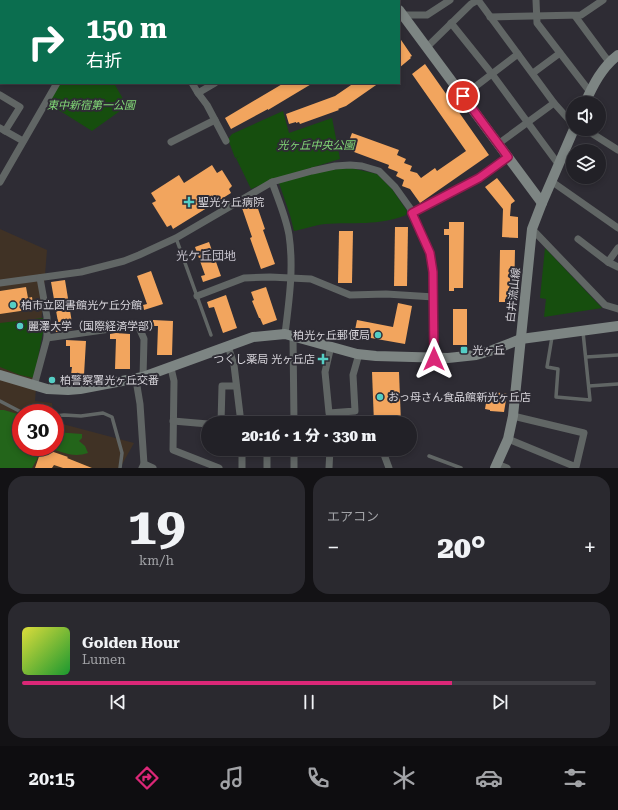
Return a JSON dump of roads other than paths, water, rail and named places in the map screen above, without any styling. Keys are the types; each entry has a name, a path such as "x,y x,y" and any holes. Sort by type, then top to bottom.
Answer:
{"street":[{"path":"401,12 427,16 450,0"},
{"path":"426,47 471,4 478,0 566,117"},
{"path":"536,0 537,23 587,88 591,90"},
{"path":"490,17 537,15 575,16 581,15 603,0"},
{"path":"401,12 542,202"},
{"path":"575,16 606,58 614,58"},
{"path":"451,23 492,74 556,162 559,163"},
{"path":"533,74 560,53"},
{"path":"463,96 518,54"},
{"path":"588,96 597,78 614,58"},
{"path":"0,182 56,84"},
{"path":"193,84 207,105 226,141"},
{"path":"198,93 213,84"},
{"path":"0,95 20,107 3,129 24,141"},
{"path":"498,144 554,103"},
{"path":"171,142 215,120"},
{"name":"白井流山線","path":"496,466 508,439 513,416 532,229 571,136"},
{"path":"596,136 618,150"},
{"path":"412,213 479,178 508,157"},
{"path":"0,283 81,272 124,261 139,256 176,238 272,182 335,166 362,166 379,171 395,187 412,213 430,253 433,272 434,297 434,359"},
{"path":"551,181 618,228"},
{"path":"272,182 289,235 292,278 289,335 294,416"},
{"path":"532,229 605,305 618,310"},
{"path":"578,239 608,262 618,267"},
{"path":"608,262 618,248"},
{"path":"34,386 47,338 47,317 40,278"},
{"path":"197,296 244,278 292,278 311,279 350,295 386,294 434,297"},
{"path":"47,338 138,324 144,339 140,379 143,466 153,468"},
{"path":"0,375 34,386 57,390 68,390 140,379 253,337 289,335 359,354 434,359 462,358 476,355 521,339 618,326"},
{"path":"228,346 234,365 240,416"},
{"path":"331,346 325,372 329,413 355,411 353,375 359,354"},
{"path":"171,368 174,381 173,450 219,468"},
{"path":"221,416 222,386 236,386"},
{"path":"508,439 576,467 584,433 513,416"},
{"path":"174,421 201,423"},
{"path":"242,456 242,468"},
{"path":"267,456 267,468"},
{"path":"294,456 294,468"},
{"path":"329,468 330,456"},
{"path":"385,456 389,468"},
{"path":"496,466 507,468"}],"lane":[{"path":"176,238 211,335"},
{"path":"552,336 547,368 558,369 556,398 590,400 583,330"},
{"path":"586,357 618,354"},
{"path":"589,386 618,384"},
{"path":"0,401 12,407"},
{"path":"64,415 81,416 103,413 112,417 122,453 120,468"},
{"path":"429,456 461,468"}],"place":[{"name":"聖光ヶ丘病院","path":"189,202"},
{"name":"柏市立図書館光ケ丘分館","path":"13,305"},
{"name":"麗澤大学（国際経済学部）","path":"20,326"},
{"name":"柏光ヶ丘郵便局","path":"378,335"},
{"name":"光ヶ丘","path":"464,350"},
{"name":"つくし薬局 光ヶ丘店","path":"323,359"},
{"name":"柏警察署光ヶ丘交番","path":"52,380"},
{"name":"おっ母さん食品館新光ヶ丘店","path":"380,397"}],"district":[{"name":"光ケ丘団地","path":"206,256"}],"park label":[{"name":"東中新宿第一公園","path":"91,105"},
{"name":"光ヶ丘中央公園","path":"316,145"}]}
